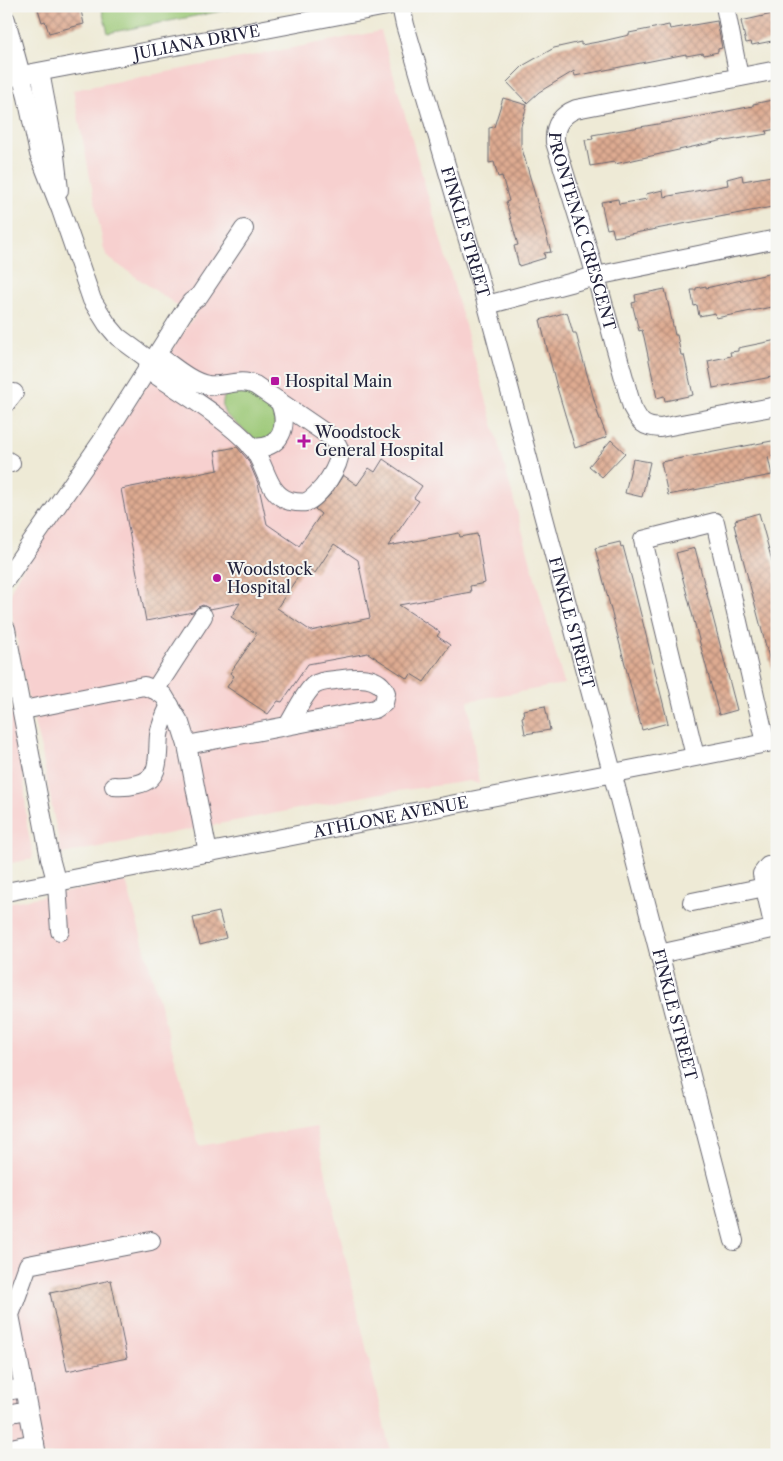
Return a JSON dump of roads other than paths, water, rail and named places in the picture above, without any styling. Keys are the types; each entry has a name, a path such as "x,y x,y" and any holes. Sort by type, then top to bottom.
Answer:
{"street":[{"name":"JULIANA DRIVE","path":"14,76 387,6"},
{"name":"FINKLE STREET","path":"401,6 487,305 612,772 734,1241"},
{"path":"725,6 740,77"},
{"path":"6,20 14,76 28,97 38,154 61,210 87,286 99,312 118,337 152,362 252,447 276,494 293,502 306,502 320,491 338,463 340,449 336,442 249,382 209,385 200,383 152,362"},
{"name":"FRONTENAC CRESCENT","path":"777,70 576,109 568,112 559,121 555,134 555,142 596,276 632,407 640,422 645,426 660,428 777,406"},
{"path":"40,72 54,147 61,210"},
{"path":"6,579 100,444 183,313 191,302 199,296 244,229"},
{"path":"487,305 596,276 777,239"},
{"path":"221,420 219,409 220,396 233,383"},
{"path":"252,447 265,448 272,445 281,434 284,421 278,401"},
{"path":"695,756 643,540 715,522 771,742"},
{"path":"155,690 203,616"},
{"path":"6,629 50,858 57,884 60,931"},
{"path":"187,744 375,709 384,703 386,693 381,685 364,678 357,677 319,683 311,688 288,725"},
{"path":"23,710 144,686 164,696 180,723 187,744 208,853"},
{"path":"114,786 124,787 146,783 153,776 156,768 162,721 170,705"},
{"name":"ATHLONE AVENUE","path":"6,892 57,884 612,772 771,742"},
{"path":"659,954 776,929 762,874 768,866 777,864"},
{"path":"692,902 765,887"},
{"path":"6,1449 36,1449 24,1388 13,1366 8,1315 28,1265 151,1241"},
{"path":"6,1391 24,1388"},
{"path":"6,1414 28,1410"}],"place":[{"name":"Hospital Main","path":"275,381"},
{"name":"Woodstock General Hospital","path":"304,441"},
{"name":"Woodstock Hospital","path":"217,578"}]}
